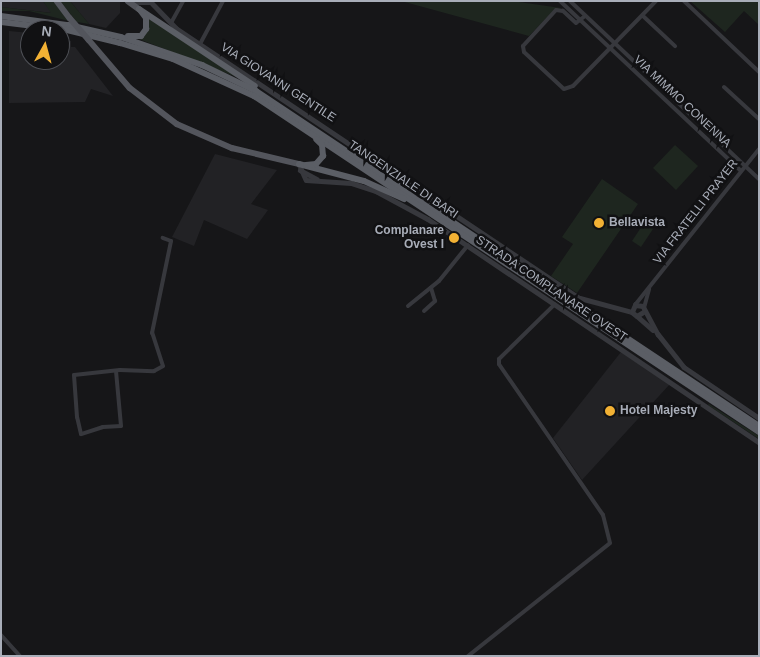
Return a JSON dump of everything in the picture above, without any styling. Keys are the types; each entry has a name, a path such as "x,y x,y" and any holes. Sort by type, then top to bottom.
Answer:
{"highway":[{"path":"90,30 140,36 147,23 140,9"},
{"path":"140,9 279,104"},
{"name":"TANGENZIALE DI BARI","path":"1,16 90,30 146,45 202,65 279,104 759,426"},
{"name":"TANGENZIALE DI BARI","path":"1,22 89,35 173,60 231,84 293,120 759,432"},
{"path":"293,120 323,148 321,159 316,164 299,167"},
{"path":"299,167 364,181 423,207"}],"main road":[{"path":"56,1 130,88 177,124 232,148 299,167"},
{"path":"129,2 140,9"}],"street":[{"path":"171,23 183,1"},
{"path":"200,44 223,1"},
{"name":"VIA MIMMO CONENNA","path":"560,1 741,171"},
{"name":"VIA MIMMO CONENNA","path":"570,1 759,179"},
{"path":"615,44 656,1"},
{"path":"684,1 759,72"},
{"path":"129,2 148,2"},
{"path":"140,9 148,2"},
{"name":"VIA GIOVANNI GENTILE","path":"148,2 156,6 171,23 200,44 580,298 632,312"},
{"name":"VIA MIMMO CONENNA","path":"581,20 576,23 563,11 556,10 524,43 524,52 567,90 615,44"},
{"path":"581,20 585,16"},
{"path":"643,16 676,46"},
{"path":"590,28 593,23"},
{"path":"724,87 759,119"},
{"path":"673,107 677,102"},
{"path":"678,112 683,108"},
{"name":"VIA FRATELLI PRAYER","path":"635,305 759,149"},
{"name":"STRADA COMPLANARE OVEST","path":"299,167 306,180 336,179 376,191 428,219 759,442"},
{"path":"116,371 121,426 103,426 81,434 77,418 74,375 116,371 154,371 162,366 152,333 171,241 163,238"},
{"path":"408,306 431,288 468,245"},
{"path":"637,316 644,310 650,287"},
{"path":"424,311 435,300 431,288"},
{"path":"468,656 610,543 603,515 499,364 499,359 555,304"},
{"path":"658,334 632,312 635,305 644,310 658,334 684,367 759,418"},
{"path":"1,635 20,656"}],"shaded area":[{"path":"1,1 43,1 52,13 1,7"},
{"path":"43,1 53,1 68,20 29,11 1,11 1,7 51,13"},
{"path":"60,1 70,1 89,24 77,22"},
{"path":"70,1 120,1 120,13 106,28 89,24"},
{"path":"401,1 512,1 561,8 554,10 529,36"},
{"path":"690,1 759,1 759,25 744,11 725,32"},
{"path":"148,18 239,78 139,39"},
{"path":"9,31 20,32 20,70 70,70 70,41 71,47 75,47 113,96 91,89 85,102 9,103"},
{"path":"675,145 698,166 676,190 653,168"},
{"path":"215,154 277,170 251,204 268,210 247,239 204,220 194,246 172,237"},
{"name":"Bellavista","path":"602,179 638,204 577,293 551,276 573,244 562,237"},
{"path":"644,223 653,229 641,247 632,241"},
{"name":"Hotel Majesty","path":"621,352 670,384 582,480 553,438"},
{"path":"708,405 759,436 759,439"}],"place":[{"name":"Bellavista","path":"599,223"},
{"name":"Complanare Ovest I","path":"454,238"},
{"name":"Hotel Majesty","path":"610,411"}]}
